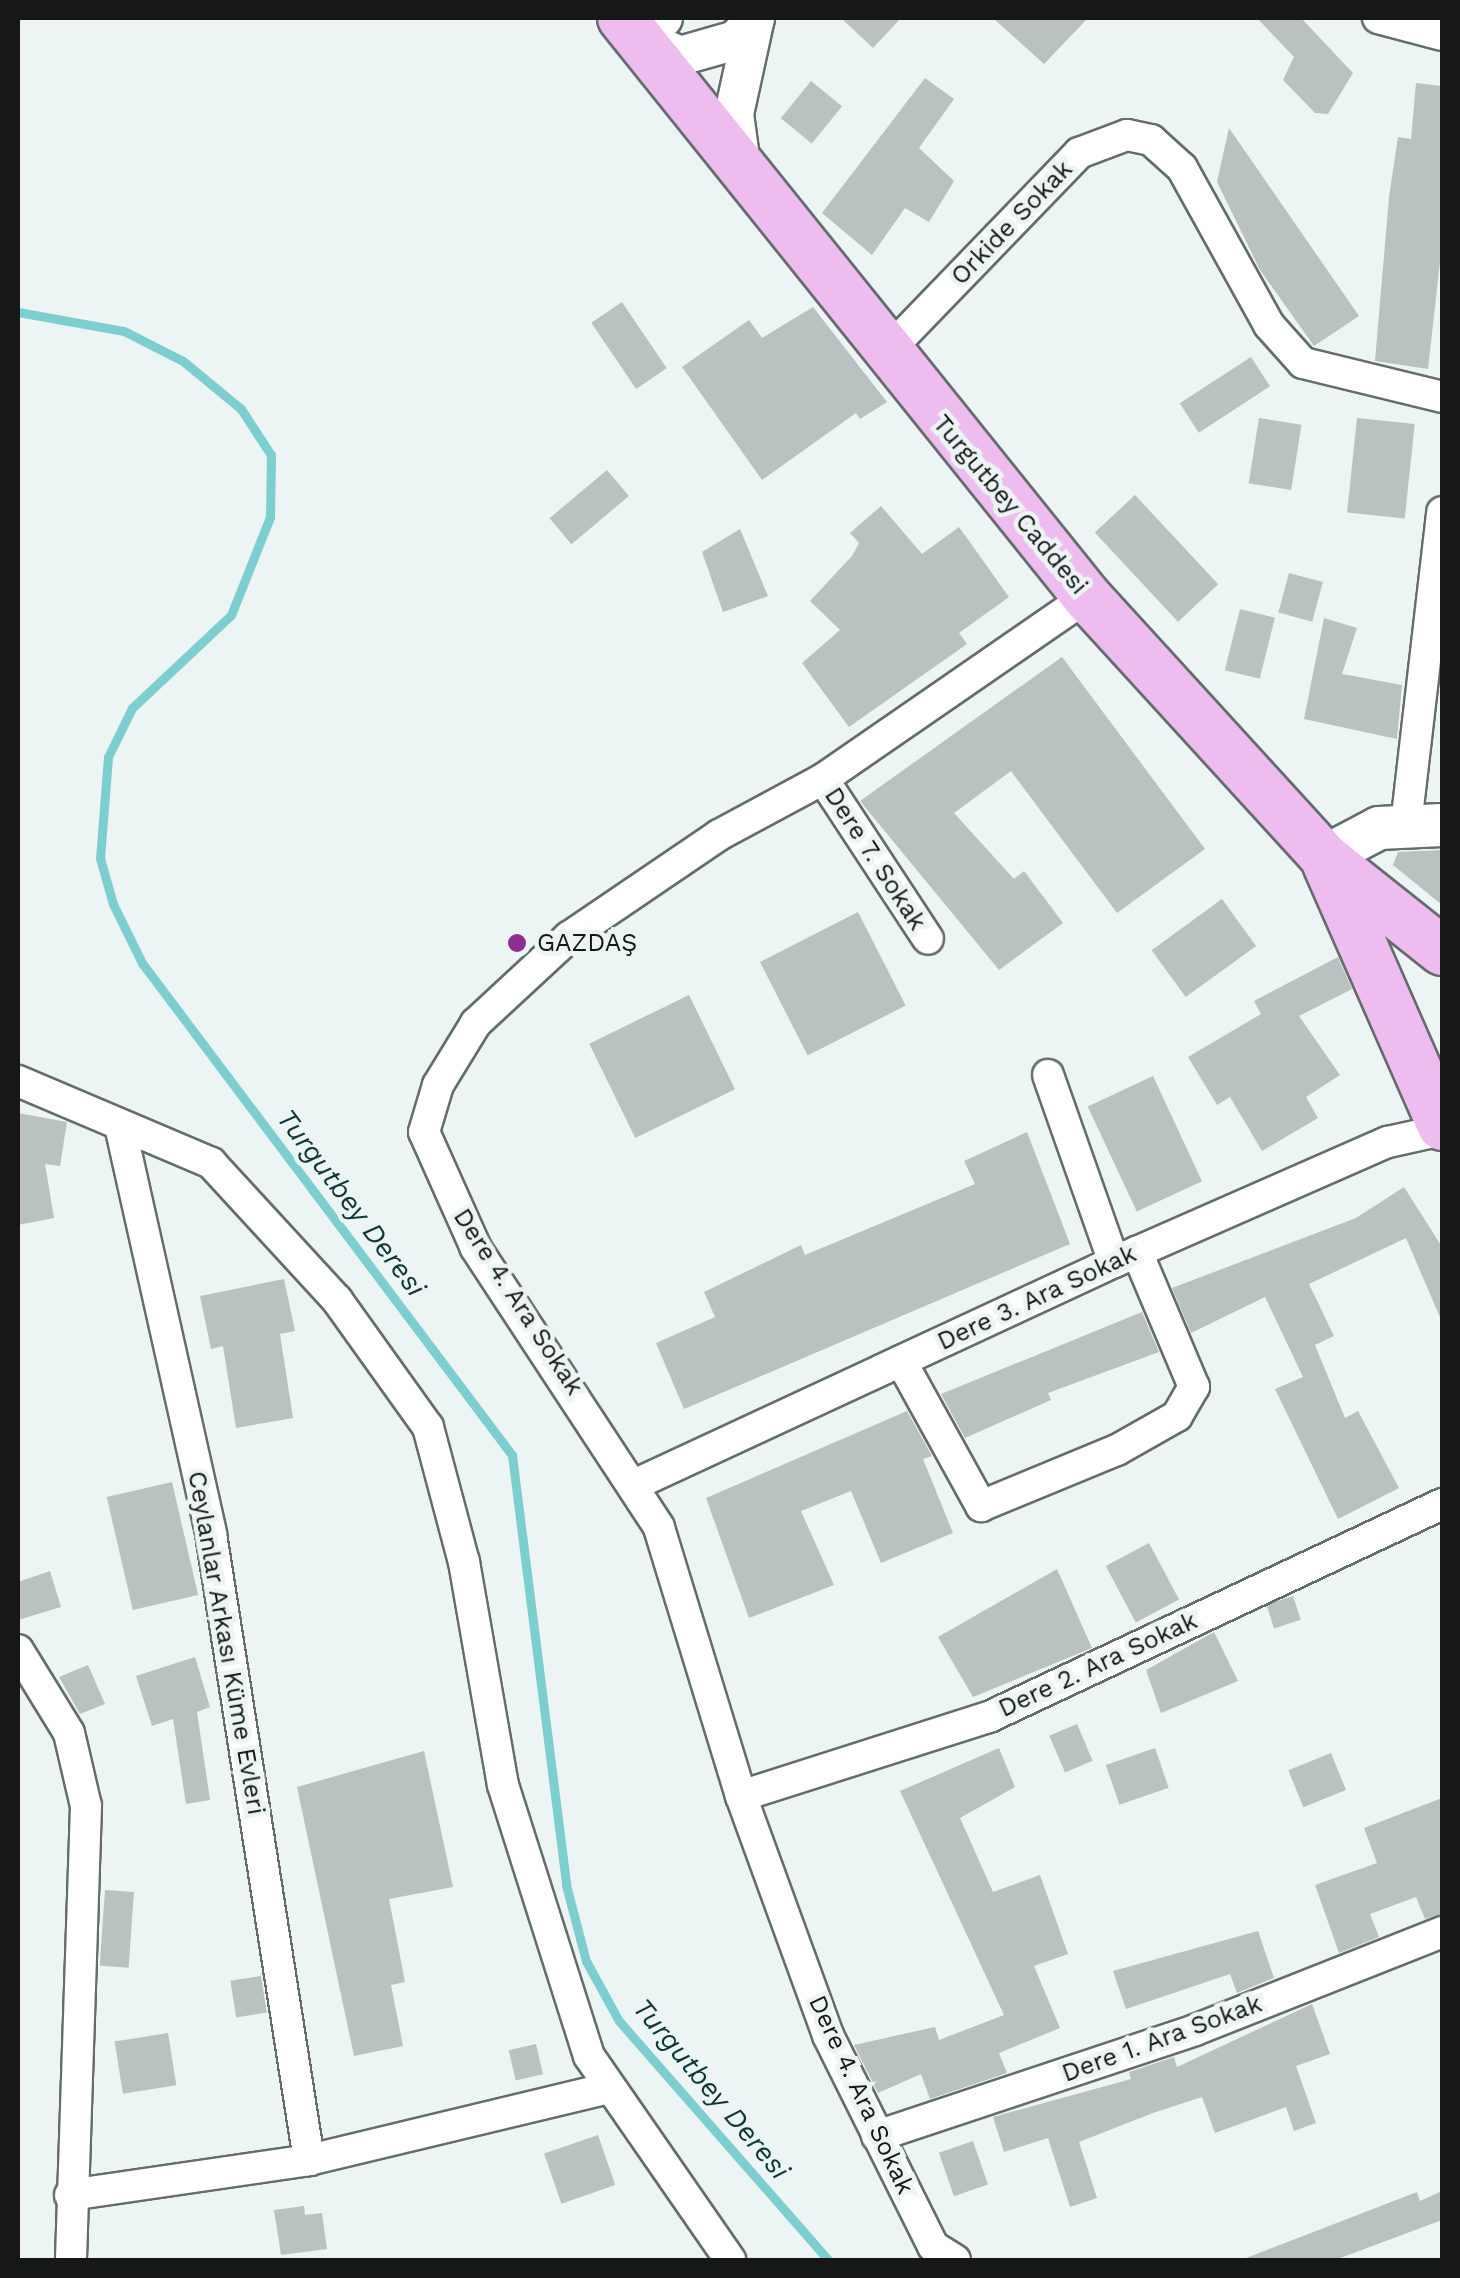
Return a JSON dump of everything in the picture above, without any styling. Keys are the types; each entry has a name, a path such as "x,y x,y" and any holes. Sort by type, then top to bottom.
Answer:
{"main road":[{"name":"Turgutbey Caddesi","path":"641,24 744,172 886,353 1087,597 1324,856 1442,951"},
{"path":"1424,825 1356,834 1324,856 1437,1114"},
{"path":"1437,1114 1442,1033"}],"street":[{"path":"641,24 666,55 692,55 736,40 755,18"},
{"path":"744,172 732,132 755,18"},
{"path":"1378,18 1442,35"},
{"name":"Orkide Sokak","path":"886,353 1100,139 1151,140 1197,188 1270,325 1304,363 1442,397"},
{"path":"1424,825 1442,512"},
{"name":"Dere 4. Ara Sokak","path":"955,2260 933,2246 828,2035 741,1796 679,1574 638,1483 476,1248 424,1132 438,1085 476,1023 569,937 719,835 823,779 1087,597"},
{"name":"Dere 7. Sokak","path":"823,779 928,939"},
{"path":"901,1361 981,1506 1117,1450 1177,1416 1194,1387 1125,1257 1048,1075"},
{"path":"18,1082 121,1130 211,1164 338,1300 428,1427 464,1562 503,1784 588,2056 730,2260"},
{"name":"Dere 3. Ara Sokak","path":"638,1483 1125,1257 1388,1142 1437,1114"},
{"name":"Ceylanlar Arkası Küme Evleri","path":"121,1130 211,1534 309,2160"},
{"name":"Dere 2. Ara Sokak","path":"741,1796 989,1716 1442,1504"},
{"path":"18,1650 69,1733 86,1806 70,2195 71,2260"},
{"name":"Dere 1. Ara Sokak","path":"877,2136 1196,2030 1442,1932"},
{"path":"70,2195 309,2160 610,2088"}],"building":[{"path":"841,18 901,18 873,48"},
{"path":"993,18 1088,18 1044,64"},
{"path":"1257,18 1301,18 1353,73 1328,114 1315,113 1283,80 1294,57"},
{"path":"925,78 954,99 919,148 954,181 929,222 905,208 872,255 822,213"},
{"path":"811,81 842,106 812,143 781,118"},
{"path":"1416,83 1442,86 1442,244 1428,369 1375,361 1389,197 1398,137 1411,139"},
{"path":"1229,128 1359,316 1314,346 1260,270 1217,182"},
{"path":"622,302 667,368 636,389 591,323"},
{"path":"813,307 887,402 860,419 856,413 762,480 682,367 749,320 762,338"},
{"path":"1251,357 1270,386 1199,433 1180,403"},
{"path":"1259,418 1301,425 1291,490 1249,483"},
{"path":"1357,418 1415,424 1405,519 1347,512"},
{"path":"607,470 629,496 571,544 550,518"},
{"path":"1135,495 1218,584 1178,622 1095,533"},
{"path":"881,506 922,554 959,527 1009,597 959,633 967,644 849,727 802,663 840,630 810,601 852,556 859,543 850,533"},
{"path":"740,529 768,596 723,612 702,552"},
{"path":"1289,573 1323,582 1312,622 1278,613"},
{"path":"1240,609 1275,618 1260,679 1225,670"},
{"path":"1324,618 1357,628 1342,674 1402,685 1397,739 1304,719"},
{"path":"1062,657 1205,849 1117,913 1011,771 954,813 1014,879 1024,871 1063,923 999,970 860,801"},
{"path":"1442,850 1442,905 1393,865 1398,852"},
{"path":"1222,899 1256,946 1186,997 1152,950"},
{"path":"858,912 906,1006 808,1055 760,962"},
{"path":"1338,957 1352,989 1299,1016 1340,1075 1306,1097 1318,1118 1262,1151 1230,1097 1217,1105 1188,1057 1261,1014 1254,1001"},
{"path":"689,995 735,1089 635,1138 589,1044"},
{"path":"1153,1076 1202,1181 1137,1212 1088,1106"},
{"path":"18,1113 67,1122 60,1166 45,1164 54,1218 18,1225"},
{"path":"1027,1132 1070,1244 684,1409 656,1343 715,1317 704,1292 801,1245 805,1255 975,1184 964,1161"},
{"path":"1404,1187 1442,1247 1442,1322 1406,1238 1309,1284 1334,1336 1315,1345 1345,1418 1358,1411 1399,1488 1338,1519 1275,1389 1303,1377 1265,1297 1191,1333 1172,1288 1356,1218"},
{"path":"284,1279 295,1331 280,1334 293,1418 236,1428 223,1346 211,1349 200,1296"},
{"path":"1142,1312 1159,1352 1048,1393 1051,1400 965,1438 941,1394"},
{"path":"907,1411 932,1456 923,1459 953,1533 881,1563 851,1491 801,1511 834,1585 749,1618 706,1498"},
{"path":"172,1482 198,1595 133,1610 107,1497"},
{"path":"1149,1543 1179,1600 1136,1623 1106,1566"},
{"path":"1057,1569 1092,1648 973,1697 938,1637"},
{"path":"50,1571 61,1607 18,1620 18,1582"},
{"path":"1293,1596 1301,1620 1274,1628 1266,1605"},
{"path":"1214,1632 1238,1681 1161,1713 1146,1670"},
{"path":"195,1657 210,1707 197,1712 210,1800 186,1804 173,1719 152,1726 136,1676"},
{"path":"88,1665 105,1704 80,1714 59,1677"},
{"path":"1077,1724 1093,1761 1065,1773 1049,1736"},
{"path":"999,1748 1015,1787 960,1818 993,1892 1040,1875 1068,1954 1034,1966 1060,2028 999,2053 1007,2073 930,2099 921,2074 878,2093 854,2045 935,2027 939,2040 1004,2015 900,1791"},
{"path":"1155,1748 1169,1788 1120,1805 1106,1765"},
{"path":"424,1751 453,1887 389,1899 405,1982 391,1985 403,2046 354,2056 297,1787"},
{"path":"1331,1753 1346,1790 1303,1807 1288,1770"},
{"path":"1442,1798 1442,1914 1425,1919 1416,1897 1370,1914 1379,1937 1339,1953 1315,1885 1377,1863 1364,1828"},
{"path":"105,1890 134,1892 129,1968 100,1966"},
{"path":"1258,1931 1274,1978 1237,1993 1230,1974 1126,2009 1113,1971"},
{"path":"261,1976 267,2013 236,2017 230,1981"},
{"path":"1312,2004 1330,2054 1296,2066 1316,2123 1294,2131 1286,2107 1215,2133 1202,2097 1153,2113 1079,2142 1097,2198 1070,2207 1048,2138 1004,2152 993,2117 1131,2079 1129,2072 1174,2057 1177,2067"},
{"path":"168,2033 176,2085 123,2094 115,2041"},
{"path":"536,2044 543,2074 516,2081 509,2050"},
{"path":"598,2135 615,2185 561,2204 544,2154"},
{"path":"973,2141 988,2184 954,2196 939,2153"},
{"path":"1442,2191 1442,2220 1335,2260 1241,2260 1417,2192 1420,2201"},
{"path":"304,2206 305,2215 322,2213 327,2249 281,2255 274,2210"}],"waterway":[{"name":"Turgutbey Deresi","path":"18,312 124,331 183,361 241,409 271,455 270,517 231,615 132,708 108,757 100,858 113,904 142,963 512,1455 566,1885 586,1961 619,2021 828,2260"}],"place":[{"name":"GAZDAŞ","path":"517,943"}]}
